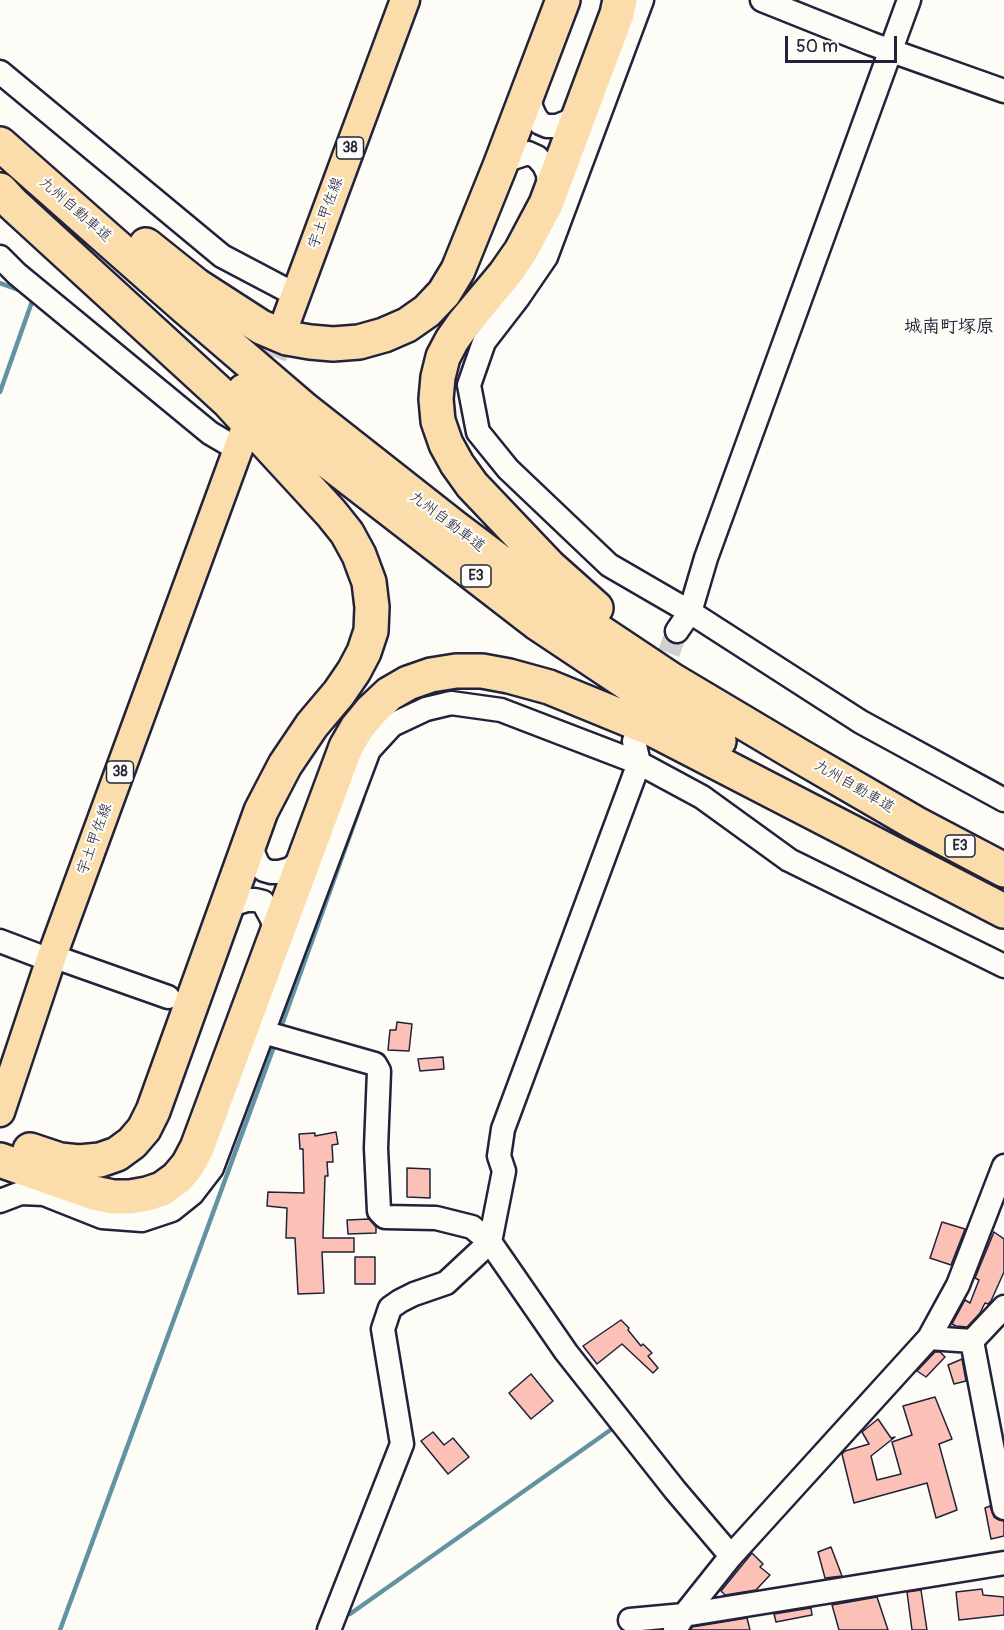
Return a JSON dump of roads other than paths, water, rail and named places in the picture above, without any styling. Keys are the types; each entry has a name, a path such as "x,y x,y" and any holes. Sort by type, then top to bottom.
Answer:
{"highway":[{"path":"0,127 196,285 261,327 287,338 310,342 333,344 359,342 407,325 427,311 444,293 458,270 563,0"},
{"path":"620,0 617,14 549,194 534,227 505,274 464,323 443,357 436,399 438,421 446,444 472,485 550,567 612,621 680,670 805,748 915,823"},
{"name":"九州自動車道","path":"0,144 304,409 435,513 540,592 672,680 915,823 1004,870"},
{"name":"九州自動車道","path":"0,181 304,443 537,623 663,707 774,774 937,864 1004,898"},
{"path":"0,190 228,400 331,513 347,533 359,555 369,582 372,607 371,631 354,671 312,725 285,765 261,811 153,1112 144,1129 132,1143 117,1154 100,1161 60,1160 0,1139"},
{"path":"0,1160 94,1193 113,1197 147,1194 162,1189 177,1178 188,1165 197,1148 346,747 357,728 388,694 408,683 431,675 456,671 482,671 509,676 549,687 654,730 1004,911"}],"main road":[{"name":"宇土甲佐線","path":"285,324 405,0"},
{"name":"宇土甲佐線","path":"0,1112 51,958 242,442"}],"street":[{"path":"642,0 546,257 484,342 469,385 478,432 508,469 609,565 690,612 861,722 1004,800"},
{"path":"762,0 1004,91"},
{"path":"677,631 690,612 710,547 909,0"},
{"path":"0,72 222,256 296,295"},
{"path":"530,89 531,107 540,123 557,126 579,113"},
{"path":"500,166 510,159 528,153 537,157 548,174 549,194"},
{"path":"0,257 17,274 210,433 242,442"},
{"path":"0,1201 21,1193 44,1194 102,1217 142,1220 172,1210 192,1194 212,1168 369,750 392,725 426,709 451,703 501,710 639,763 702,796 789,860 1004,966"},
{"path":"329,1630 402,1444 383,1329 390,1308 414,1294 446,1283 490,1242 504,1171 499,1156 503,1129 639,763 634,741"},
{"path":"251,837 254,855 264,870 279,872 291,868 305,857"},
{"path":"226,910 247,900 263,902 272,919 276,934"},
{"path":"0,941 168,997"},
{"path":"263,1032 375,1064 379,1071 376,1148 379,1211 385,1217 436,1218 472,1227 490,1242 566,1352 675,1490 731,1556"},
{"path":"680,1623 731,1556 929,1338 952,1297 969,1259 1004,1166"},
{"path":"972,1341 1004,1307"},
{"path":"929,1338 972,1341"},
{"path":"972,1341 1004,1508"},
{"path":"630,1620 680,1623 1004,1563"}],"waterway":[{"path":"0,283 24,292"},
{"path":"0,392 34,296"},
{"path":"280,1030 363,799"},
{"path":"60,1630 276,1041"},
{"path":"350,1614 616,1426"}],"tunnel":[{"path":"258,396 285,324"},
{"path":"657,684 677,631"}],"district":[{"name":"城南町塚原","path":"949,327"}]}
